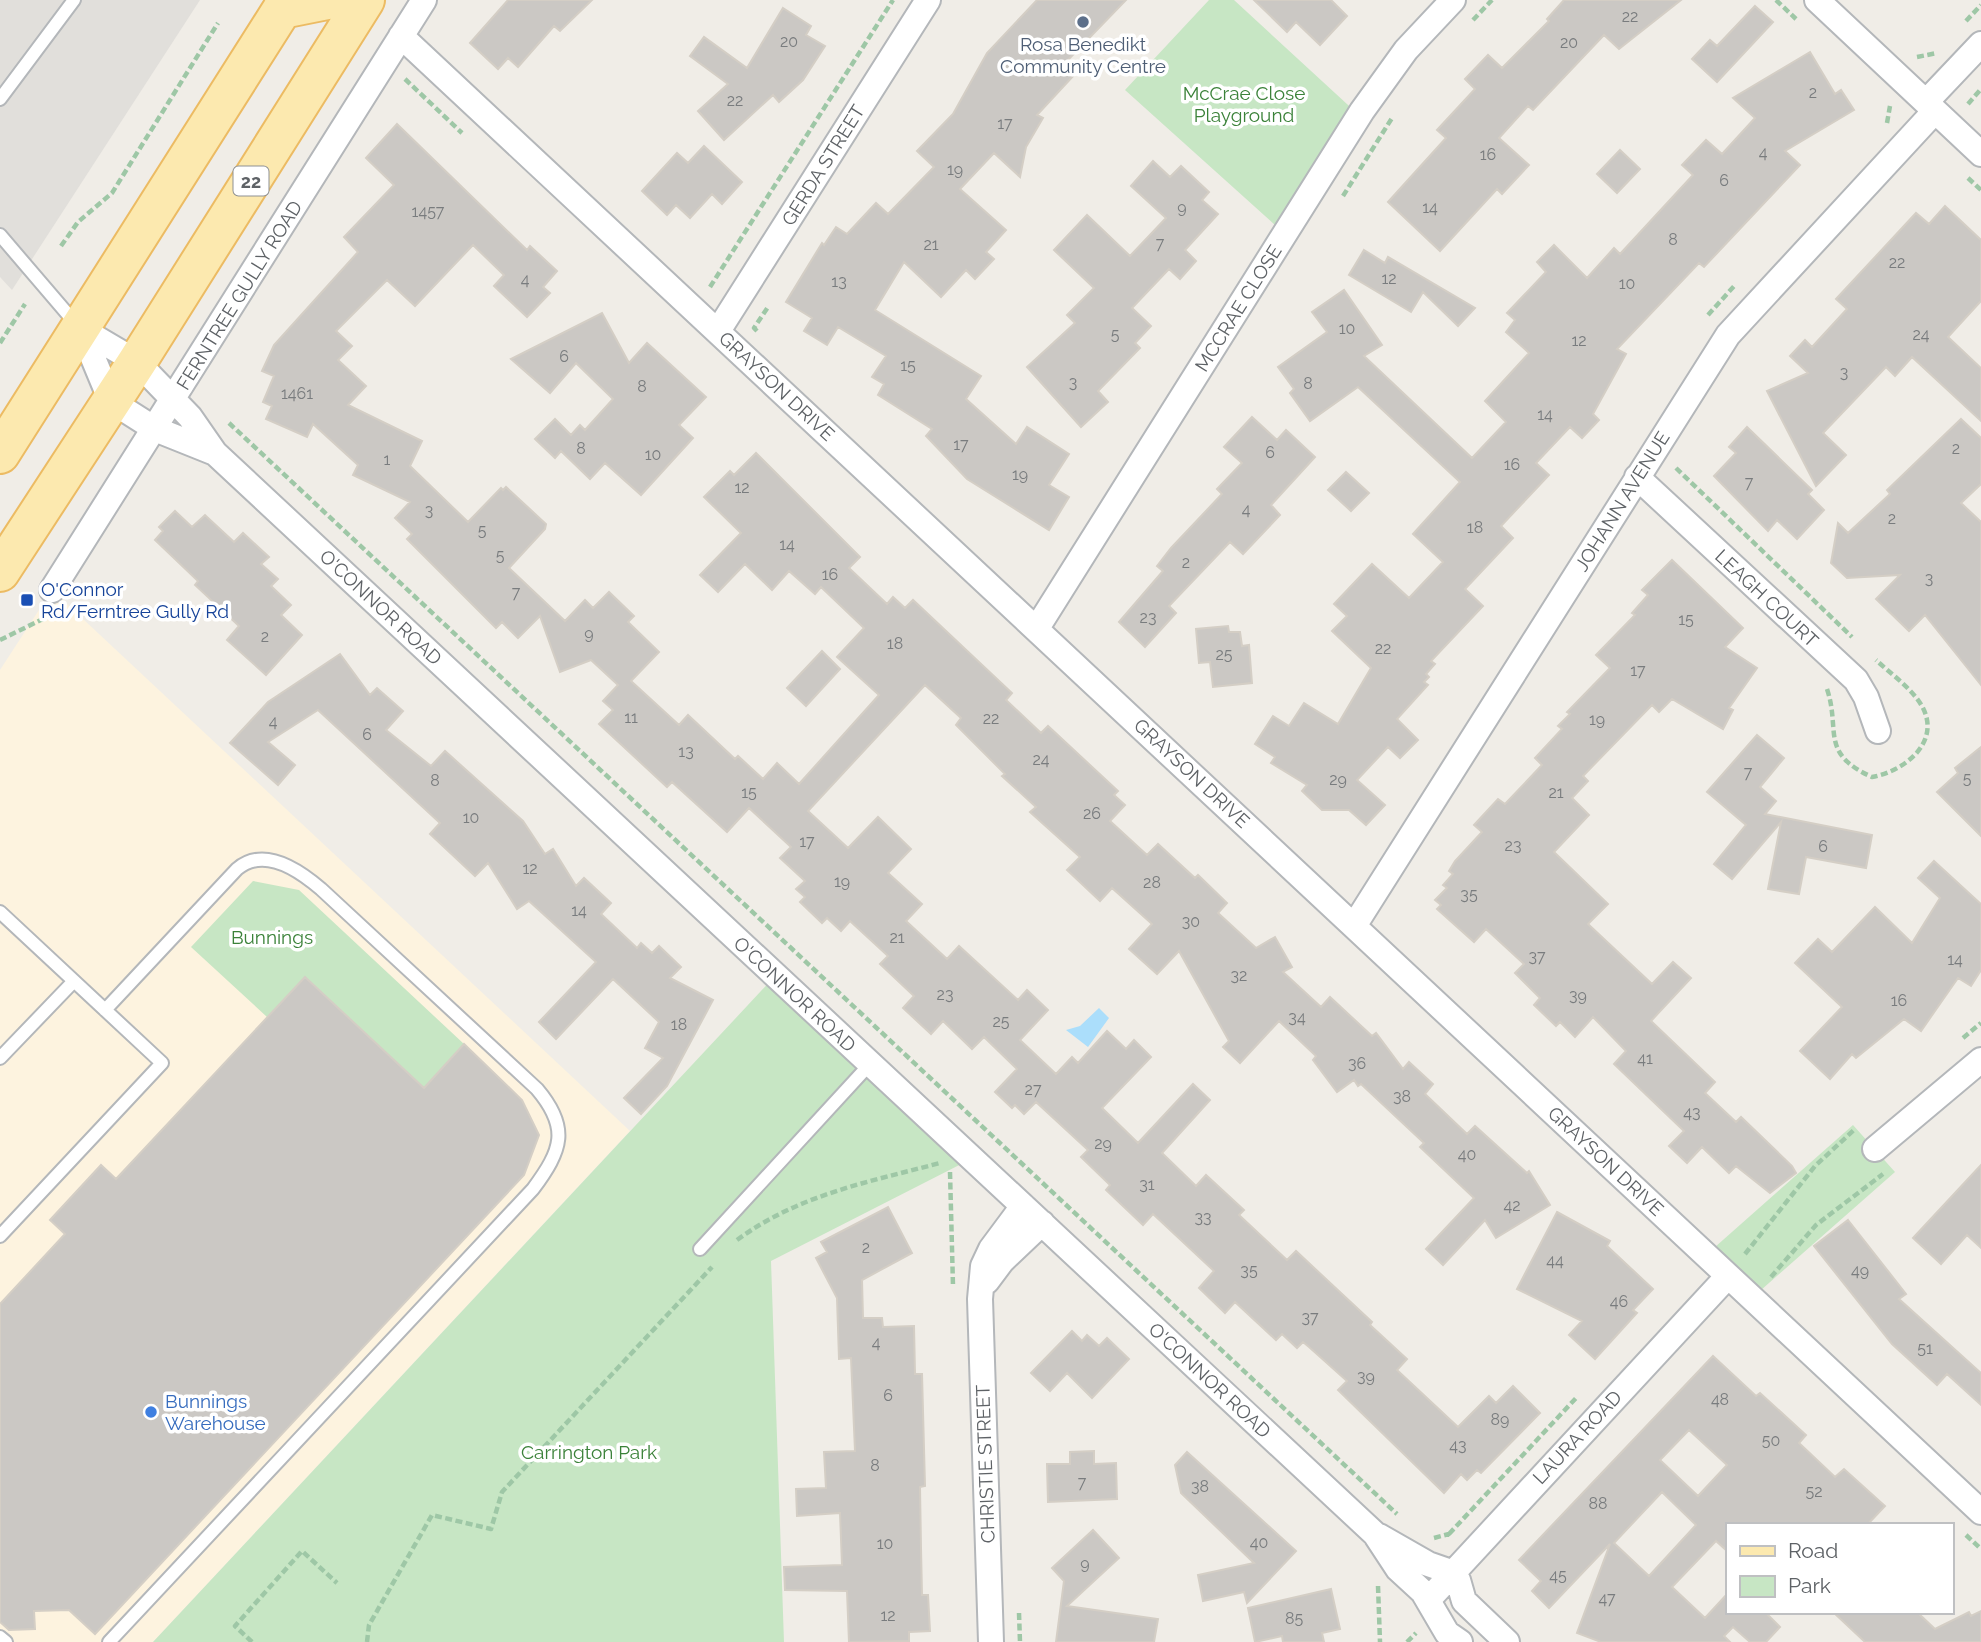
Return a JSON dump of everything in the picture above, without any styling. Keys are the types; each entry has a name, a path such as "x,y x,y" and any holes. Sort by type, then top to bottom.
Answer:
{"main road":[{"path":"0,454 81,329 279,3 327,0"},
{"name":"22","path":"0,572 137,362 365,0"}],"street":[{"name":"FERNTREE GULLY ROAD","path":"52,590 424,0"},
{"name":"GERDA STREET","path":"718,331 928,0"},
{"name":"MCCRAE CLOSE","path":"1037,628 1362,111 1406,50 1453,0"},
{"path":"1817,0 1981,154"},
{"name":"GRAYSON DRIVE","path":"401,36 1981,1511"},
{"name":"JOHANN AVENUE","path":"1354,926 1637,477 1737,324 1931,106 1981,44"},
{"name":"O'CONNOR ROAD","path":"81,329 137,362 174,400 215,453 1375,1534 1428,1564 1451,1572"},
{"path":"81,329 111,401"},
{"name":"O'CONNOR ROAD","path":"111,401 155,429 215,453"},
{"name":"LEAGH COURT","path":"1637,477 1856,680 1866,696 1878,731"},
{"path":"1883,1158 1981,1059"},
{"name":"CHRISTIE STREET","path":"991,1642 980,1335 983,1266 991,1249 1023,1206"},
{"path":"982,1286 1002,1261 1042,1223"},
{"name":"LAURA ROAD","path":"1428,1600 1451,1572 1728,1276"},
{"name":"O'CONNOR ROAD","path":"1375,1534 1398,1569 1428,1600 1441,1638"},
{"path":"1451,1572 1458,1580 1464,1601 1507,1642"},
{"path":"1441,1638 1472,1609"}],"lane":[{"path":"0,99 74,0"},
{"path":"0,235 81,329"},
{"path":"105,1010 243,864 266,860 292,867 321,889 537,1089 555,1115 559,1136 554,1157 533,1189 109,1642"},
{"path":"0,912 162,1063 0,1236"},
{"path":"0,1058 74,981"},
{"path":"700,1249 870,1064"},
{"path":"0,1637 6,1642"}],"path":[{"path":"710,287 893,0"},
{"path":"1465,29 1492,0"},
{"path":"61,246 78,222 112,192 218,23"},
{"path":"1968,104 1981,89"},
{"path":"1338,204 1397,110"},
{"path":"0,343 25,304"},
{"path":"222,416 1403,1520"},
{"path":"1669,478 1683,457"},
{"path":"1771,1277 1816,1225 1883,1158"},
{"path":"730,1248 785,1209 858,1182 940,1163"},
{"path":"367,1642 369,1625 432,1515 491,1529 502,1492 721,1258"},
{"path":"1423,1538 1449,1534 1578,1395"},
{"path":"1449,1534 1459,1542"},
{"path":"252,1642 235,1626 302,1551 337,1584"},
{"path":"1377,1583 1380,1642"},
{"path":"1019,1601 1020,1642"},
{"path":"1407,1642 1441,1638"}],"shaded area":[{"path":"0,0 200,0 12,290 0,277"},
{"path":"52,590 630,1131 153,1642 0,1642 0,670"}],"green space":[{"name":"McCrae Close Playground","path":"1209,0 1234,0 1360,116 1285,234 1125,90"},
{"name":"Bunnings","path":"253,881 299,890 464,1044 424,1088 306,978 267,1017 191,947"},
{"name":"Carrington Park","path":"776,975 973,1158 771,1261 784,1642 153,1642"},
{"path":"1853,1125 1895,1172 1752,1298 1706,1255"}],"water":[{"path":"1099,1008 1109,1018 1088,1047 1066,1030 1080,1026"}],"building":[{"path":"508,0 592,0 560,31 554,26 518,67 508,58 498,69 470,43"},
{"path":"1037,0 1126,0 1064,64 1075,74 1037,115 1043,118 1026,147 1020,177 994,153 960,189 1006,230 986,252 994,259 975,279 966,270 941,297 904,262 875,310 981,376 966,399 1016,444 1027,427 1069,454 1049,485 1069,497 1049,530 967,479 926,436 932,429 878,395 884,384 872,377 886,356 838,327 827,345 804,331 812,318 786,302 822,243 824,245 836,227 847,234 876,203 888,214 934,167 917,151 953,114 987,53"},
{"path":"1254,0 1331,0 1347,16 1320,45 1296,22 1287,32"},
{"path":"1564,0 1681,0 1619,49 1604,35 1533,110 1528,106 1499,138 1529,165 1502,194 1497,189 1440,251 1388,202 1446,138 1437,130 1475,89 1465,79 1488,55 1502,68 1549,21 1547,19"},
{"path":"1755,6 1773,22 1717,82 1692,59 1710,40 1717,46"},
{"path":"783,8 811,26 806,35 825,46 803,80 779,102 773,95 724,140 698,111 728,84 690,56 704,37 747,68"},
{"path":"1810,52 1835,94 1841,90 1854,110 1785,151 1800,165 1704,267 1699,263 1617,349 1626,354 1593,414 1599,420 1582,438 1570,427 1536,463 1549,475 1501,526 1513,538 1465,589 1483,606 1431,661 1435,664 1426,674 1429,677 1424,682 1428,685 1397,719 1418,740 1400,758 1388,747 1357,780 1385,805 1366,825 1349,810 1322,810 1302,791 1307,785 1271,763 1275,757 1255,744 1273,716 1289,726 1304,703 1338,724 1371,668 1332,631 1347,616 1334,604 1372,564 1409,598 1443,562 1413,534 1460,482 1358,387 1310,421 1290,393 1294,389 1278,367 1327,332 1312,312 1344,290 1382,345 1364,356 1472,458 1506,422 1485,401 1529,353 1506,332 1515,320 1507,313 1546,272 1537,262 1554,245 1587,278 1614,248 1620,254 1693,175 1682,165 1706,140 1722,154 1755,118 1733,98"},
{"path":"397,124 527,250 530,246 557,271 543,287 550,293 527,317 494,286 504,275 473,245 415,306 387,280 336,331 352,346 338,360 366,386 348,405 422,441 410,466 468,522 501,488 503,490 506,487 546,524 545,529 509,568 565,621 585,600 593,608 609,592 634,616 628,622 659,652 631,681 679,725 688,715 735,759 738,756 763,779 777,763 799,784 879,695 837,657 864,628 821,587 815,594 789,571 772,590 745,564 718,592 700,575 741,533 704,497 730,471 734,475 756,453 860,557 849,568 887,604 893,597 905,608 913,600 1012,693 1006,700 1041,733 1048,726 1118,791 1114,795 1125,805 1110,821 1147,855 1158,844 1195,878 1198,875 1227,903 1218,913 1256,948 1275,937 1292,967 1283,972 1321,1007 1330,997 1372,1036 1376,1033 1403,1069 1409,1062 1433,1084 1425,1094 1467,1134 1475,1126 1527,1173 1529,1171 1550,1205 1496,1238 1485,1220 1443,1265 1426,1249 1474,1198 1420,1147 1424,1143 1361,1084 1358,1086 1354,1080 1337,1092 1313,1060 1316,1056 1279,1021 1240,1063 1223,1047 1229,1041 1179,951 1157,974 1129,949 1152,924 1112,888 1100,901 1067,870 1080,857 1030,812 1036,807 1002,776 1005,774 956,725 961,718 925,685 808,811 848,848 878,817 911,849 888,873 922,904 906,921 947,959 959,946 1018,1000 1027,990 1048,1010 1020,1040 1056,1074 1072,1057 1078,1063 1107,1031 1126,1049 1134,1040 1151,1057 1102,1108 1138,1143 1193,1084 1210,1100 1162,1153 1196,1186 1206,1175 1244,1210 1239,1215 1287,1260 1296,1251 1372,1322 1370,1325 1407,1359 1397,1370 1458,1427 1489,1396 1496,1403 1513,1386 1540,1413 1481,1473 1477,1470 1467,1480 1461,1474 1444,1493 1338,1390 1347,1381 1303,1342 1297,1348 1282,1334 1276,1340 1235,1302 1225,1313 1199,1288 1214,1271 1153,1214 1143,1225 1106,1190 1110,1185 1081,1157 1088,1150 1036,1102 1024,1114 1015,1105 1012,1108 995,1092 1017,1069 984,1037 972,1049 943,1021 931,1034 903,1008 914,996 880,964 888,956 850,921 841,931 827,918 822,923 800,902 805,897 796,889 805,881 780,858 791,847 749,808 727,832 672,782 667,787 599,724 613,710 603,701 618,685 591,660 560,672 540,616 518,638 502,622 496,628 407,539 412,534 395,518 410,502 353,475 358,465 313,424 307,437 266,419 272,406 263,402 274,376 262,371 274,345 358,252 344,237 394,185 366,158"},
{"path":"704,146 742,182 722,204 712,194 690,218 676,205 667,215 642,191 677,153 688,163"},
{"path":"1620,150 1640,169 1617,193 1597,174"},
{"path":"1153,161 1170,177 1181,166 1209,192 1202,200 1218,214 1185,250 1196,261 1180,279 1169,269 1132,308 1151,326 1135,343 1140,348 1098,391 1108,402 1081,427 1027,367 1075,323 1067,315 1094,288 1054,250 1087,215 1130,256 1166,218 1131,186"},
{"path":"1945,206 1981,240 1981,301 1948,337 1981,368 1981,421 1912,357 1895,376 1886,367 1823,433 1846,455 1816,486 1767,391 1808,373 1790,356 1805,340 1812,347 1847,309 1836,299 1916,213 1929,224"},
{"path":"1364,250 1385,263 1388,257 1475,308 1458,326 1423,292 1411,312 1349,275"},
{"path":"602,313 629,363 647,343 706,397 679,425 693,438 641,495 605,463 590,479 561,451 555,458 535,439 555,419 571,435 580,425 585,430 613,399 576,363 550,393 511,359"},
{"path":"1252,417 1277,440 1286,430 1315,457 1271,505 1280,515 1243,554 1230,542 1169,606 1176,613 1145,647 1119,622 1163,571 1157,566 1171,548 1222,494 1217,489 1242,463 1224,447"},
{"path":"1961,419 1981,438 1981,484 1961,503 1981,522 1981,685 1925,615 1909,631 1876,599 1900,575 1847,578 1831,563 1838,523 1848,533 1890,494 1887,490"},
{"path":"1747,427 1812,490 1808,494 1824,510 1797,539 1777,520 1768,531 1714,476 1736,453 1729,447"},
{"path":"1346,472 1369,493 1351,511 1328,490"},
{"path":"175,511 192,527 205,515 234,542 243,533 269,557 261,564 278,579 271,586 291,605 281,615 302,635 266,675 227,640 239,626 195,585 198,581 155,540 163,531 159,527"},
{"path":"1672,560 1743,628 1725,647 1757,668 1729,708 1733,710 1723,729 1672,699 1659,712 1652,705 1583,776 1588,781 1572,798 1589,815 1554,852 1608,904 1588,924 1652,984 1673,962 1691,978 1651,1021 1715,1082 1705,1093 1736,1122 1741,1117 1792,1166 1796,1173 1770,1193 1736,1166 1729,1173 1702,1147 1687,1163 1669,1146 1684,1131 1614,1064 1626,1051 1593,1017 1575,1037 1560,1022 1556,1026 1534,1005 1540,998 1515,973 1524,964 1486,929 1474,942 1437,909 1441,905 1435,900 1447,888 1443,885 1453,874 1449,871 1455,861 1482,832 1474,825 1498,799 1505,804 1542,765 1535,758 1562,729 1558,726 1570,714 1567,712 1610,668 1596,655 1635,615 1632,613 1648,595 1642,590"},
{"path":"1228,626 1229,632 1240,632 1242,646 1249,645 1252,683 1213,687 1210,662 1199,663 1196,629"},
{"path":"822,651 840,669 806,706 787,688"},
{"path":"340,654 370,695 377,688 403,711 386,730 431,766 445,751 523,821 545,854 553,849 576,886 584,878 611,903 601,914 637,948 641,943 652,953 659,946 681,967 670,978 713,1000 667,1086 641,1114 624,1098 663,1058 645,1048 659,1022 613,979 556,1039 539,1022 596,962 529,901 517,909 488,863 475,876 430,834 440,823 318,710 268,742 295,765 278,785 230,743 268,702"},
{"path":"1757,735 1784,758 1760,787 1776,801 1765,814 1872,835 1866,868 1806,857 1799,894 1768,889 1781,822 1732,879 1714,864 1746,825 1707,792"},
{"path":"1981,747 1981,836 1937,792 1958,773 1955,768"},
{"path":"1934,861 1981,904 1981,970 1971,986 1958,978 1921,1031 1904,1019 1856,1058 1852,1054 1830,1079 1800,1051 1842,1007 1795,963 1818,939 1832,952 1875,907 1912,943 1940,898 1918,878"},
{"name":"Bunnings Warehouse","path":"305,977 424,1088 464,1044 522,1100 539,1135 524,1175 95,1634 69,1610 34,1611 35,1629 9,1630 0,1622 0,1304 65,1234 50,1220 101,1165 116,1179"},
{"path":"1981,1165 1981,1248 1967,1235 1941,1264 1913,1238"},
{"path":"888,1207 912,1253 862,1280 863,1318 882,1318 883,1327 914,1326 915,1374 922,1374 925,1486 920,1487 922,1595 928,1595 930,1631 909,1632 909,1641 849,1642 847,1591 785,1590 784,1567 842,1565 840,1513 797,1516 796,1489 826,1488 824,1452 855,1451 851,1358 839,1359 837,1298 816,1258 827,1252 821,1242"},
{"path":"1557,1212 1610,1241 1607,1246 1653,1289 1633,1310 1637,1313 1595,1359 1569,1335 1582,1321 1517,1289"},
{"path":"1848,1220 1906,1294 1899,1299 1981,1373 1981,1405 1947,1374 1937,1385 1892,1344 1814,1246"},
{"path":"1072,1331 1082,1341 1087,1335 1099,1346 1107,1338 1129,1359 1092,1398 1067,1373 1050,1391 1031,1373"},
{"path":"1713,1356 1756,1396 1760,1393 1806,1435 1799,1443 1835,1477 1844,1469 1885,1506 1869,1523 1726,1523 1726,1550 1716,1541 1672,1587 1705,1618 1726,1595 1726,1614 1767,1614 1780,1627 1766,1642 1750,1642 1733,1627 1724,1636 1730,1642 1601,1642 1577,1633 1610,1544 1549,1608 1532,1591 1541,1581 1519,1560","holes":["1689,1430 1727,1465 1698,1496 1660,1460","1662,1492 1696,1525 1649,1576 1614,1543"]},
{"path":"1094,1451 1094,1464 1116,1463 1117,1499 1048,1502 1047,1464 1070,1464 1070,1452"},
{"path":"1187,1452 1296,1551 1247,1603 1244,1592 1203,1601 1198,1575 1254,1563 1181,1493 1175,1465"},
{"path":"1093,1530 1119,1558 1067,1606 1158,1619 1154,1642 1056,1642 1064,1581 1052,1568"},
{"path":"1331,1589 1340,1629 1322,1633 1324,1642 1283,1642 1282,1636 1255,1642 1248,1608"},
{"path":"1981,1611 1981,1642 1865,1642 1835,1614 1919,1614 1935,1629 1969,1612 1971,1616"}],"place":[{"name":"Rosa Benedikt Community Centre","path":"1083,22"},
{"name":"O'Connor Rd/Ferntree Gully Rd","path":"27,600"},
{"name":"Bunnings Warehouse","path":"151,1412"}]}
